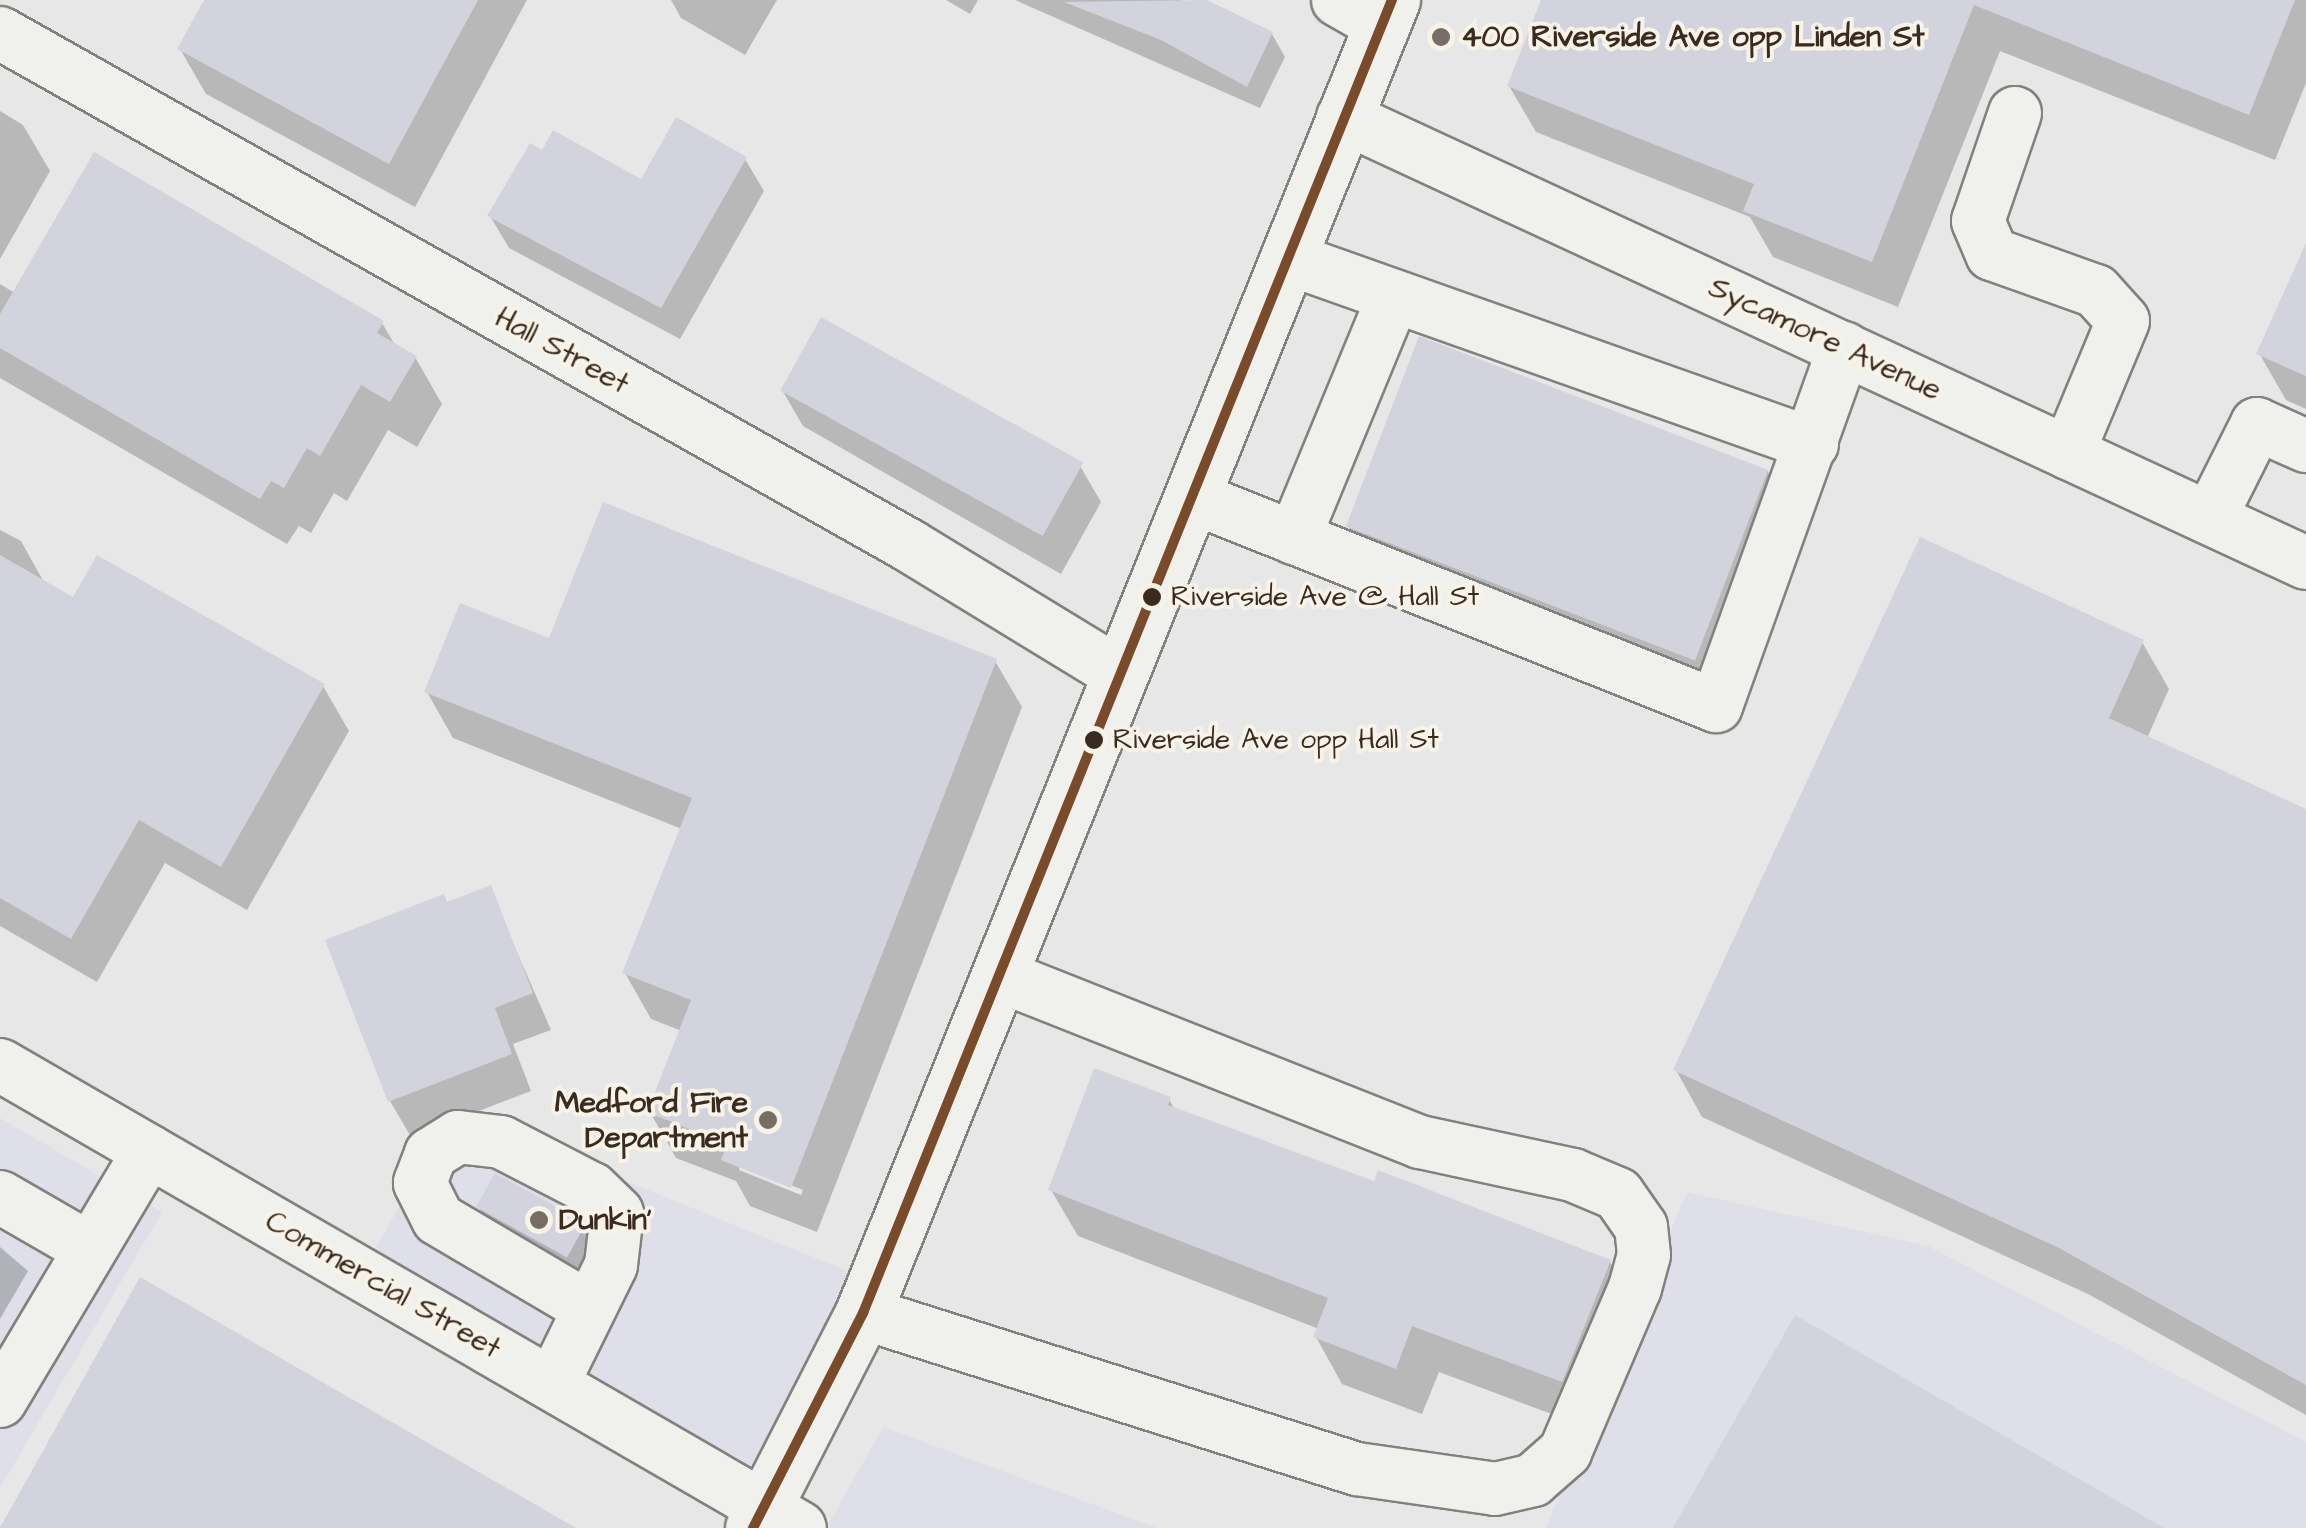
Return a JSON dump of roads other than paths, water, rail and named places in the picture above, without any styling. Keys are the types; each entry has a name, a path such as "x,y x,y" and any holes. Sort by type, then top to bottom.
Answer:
{"main road":[{"path":"773,1521 863,1313 1000,976 1343,118 1370,8"}],"street":[{"name":"Hall Street","path":"0,33 910,546 1120,674"},
{"path":"2015,112 1978,221 1992,254 2096,292 2123,320 2068,453"},
{"name":"Sycamore Avenue","path":"1343,118 2306,563"},
{"path":"1287,258 1812,444"},
{"path":"1294,538 1394,298"},
{"path":"1192,497 1716,706 1844,348"},
{"path":"2210,518 2258,424 2306,446"},
{"path":"863,1313 1357,1469 1495,1489 1533,1480 1565,1452 1634,1288 1644,1255 1640,1227 1618,1194 1573,1175 1420,1142 1000,976"},
{"name":"Commercial Street","path":"0,1065 553,1384 773,1521"},
{"path":"0,1401 149,1150"},
{"path":"0,1197 90,1250"},
{"path":"553,1384 600,1286"}],"place":[{"name":"400 Riverside Ave opp Linden St","path":"1441,37"},
{"name":"Riverside Ave @ Hall St","path":"1152,597"},
{"name":"Riverside Ave opp Hall St","path":"1094,740"},
{"name":"Medford Fire Department","path":"768,1120"},
{"name":"Dunkin'","path":"539,1220"}]}
